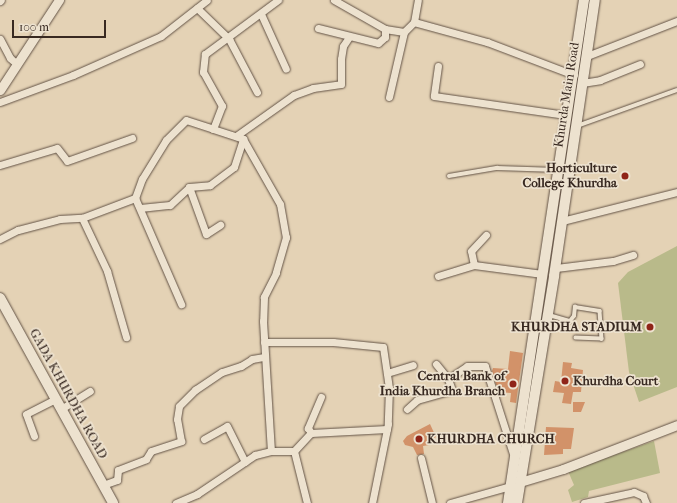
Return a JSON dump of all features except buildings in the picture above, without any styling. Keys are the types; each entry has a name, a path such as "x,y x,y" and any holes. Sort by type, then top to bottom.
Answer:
{"main road":[{"name":"Khurda Main Road","path":"515,484 556,268 574,127 587,56 584,0"},
{"name":"Khurda Main Road","path":"517,503 514,459 557,170 574,75 595,0"},
{"path":"557,170 568,174"},
{"name":"GADA KHURDHA ROAD","path":"0,298 113,503"},
{"path":"508,503 515,484"}],"street":[{"path":"0,90 59,0"},
{"path":"0,102 73,75 161,36 207,0"},
{"path":"213,129 222,106 203,72 206,54 229,39 278,0"},
{"path":"334,0 385,30 404,32"},
{"path":"389,97 404,32 414,22 418,0"},
{"path":"197,8 229,39 257,92"},
{"path":"261,14 286,69"},
{"path":"587,56 677,21"},
{"path":"414,22 487,42 574,75"},
{"path":"318,28 349,37 378,43 385,37 385,30"},
{"path":"140,208 170,205 189,187 210,185 234,167 240,137 294,95 313,88 341,84 340,59 349,37"},
{"path":"0,39 10,58 17,64"},
{"path":"582,83 600,80 640,64"},
{"path":"438,66 434,96 566,115"},
{"path":"182,304 135,198 142,179 166,140 186,120 240,137 280,204 286,236 276,273 264,298 263,357 271,451"},
{"path":"0,166 57,148 67,161 132,138"},
{"path":"189,187 206,234 220,225"},
{"path":"562,221 677,192"},
{"path":"0,238 18,230 60,219 82,218 135,198"},
{"path":"82,218 107,271 126,337"},
{"path":"474,265 471,251 486,235"},
{"path":"556,268 613,261 633,255"},
{"path":"438,276 474,265 542,274"},
{"path":"264,342 333,342 383,347 389,388 387,429 372,503"},
{"path":"103,485 117,480 118,470 146,459 151,451 181,441 177,419 179,406 194,390 222,372 241,366 252,359 263,357"},
{"path":"407,409 417,400 452,390 448,379 436,364"},
{"path":"386,373 413,365"},
{"path":"448,379 467,366 485,366 514,459"},
{"path":"61,409 90,391"},
{"path":"311,433 308,428 321,397"},
{"path":"34,436 26,414 56,399"},
{"path":"450,503 563,469 677,425"},
{"path":"204,439 227,426 245,462"},
{"path":"176,503 197,494 255,455 271,451 294,451 311,433 387,429"},
{"path":"294,451 307,503"},
{"path":"421,458 432,503"},
{"path":"584,503 634,492 643,496 646,503"}],"lane":[{"path":"574,127 677,90"},
{"path":"449,176 497,168 557,170"},
{"path":"548,315 570,321 574,316 575,307 600,311 602,339 576,338"}],"green space":[{"name":"KHURDHA STADIUM","path":"677,246 677,387 639,402 629,372 618,283 628,272"},
{"path":"654,441 660,473 589,491 588,497 572,502 568,490 574,485 568,471"}],"place":[{"name":"Horticulture College Khurdha","path":"625,176"},
{"name":"KHURDHA STADIUM","path":"650,327"},
{"name":"Khurdha Court","path":"565,381"},
{"name":"Central Bank of India Khurdha Branch","path":"513,384"},
{"name":"KHURDHA CHURCH","path":"419,439"}]}
